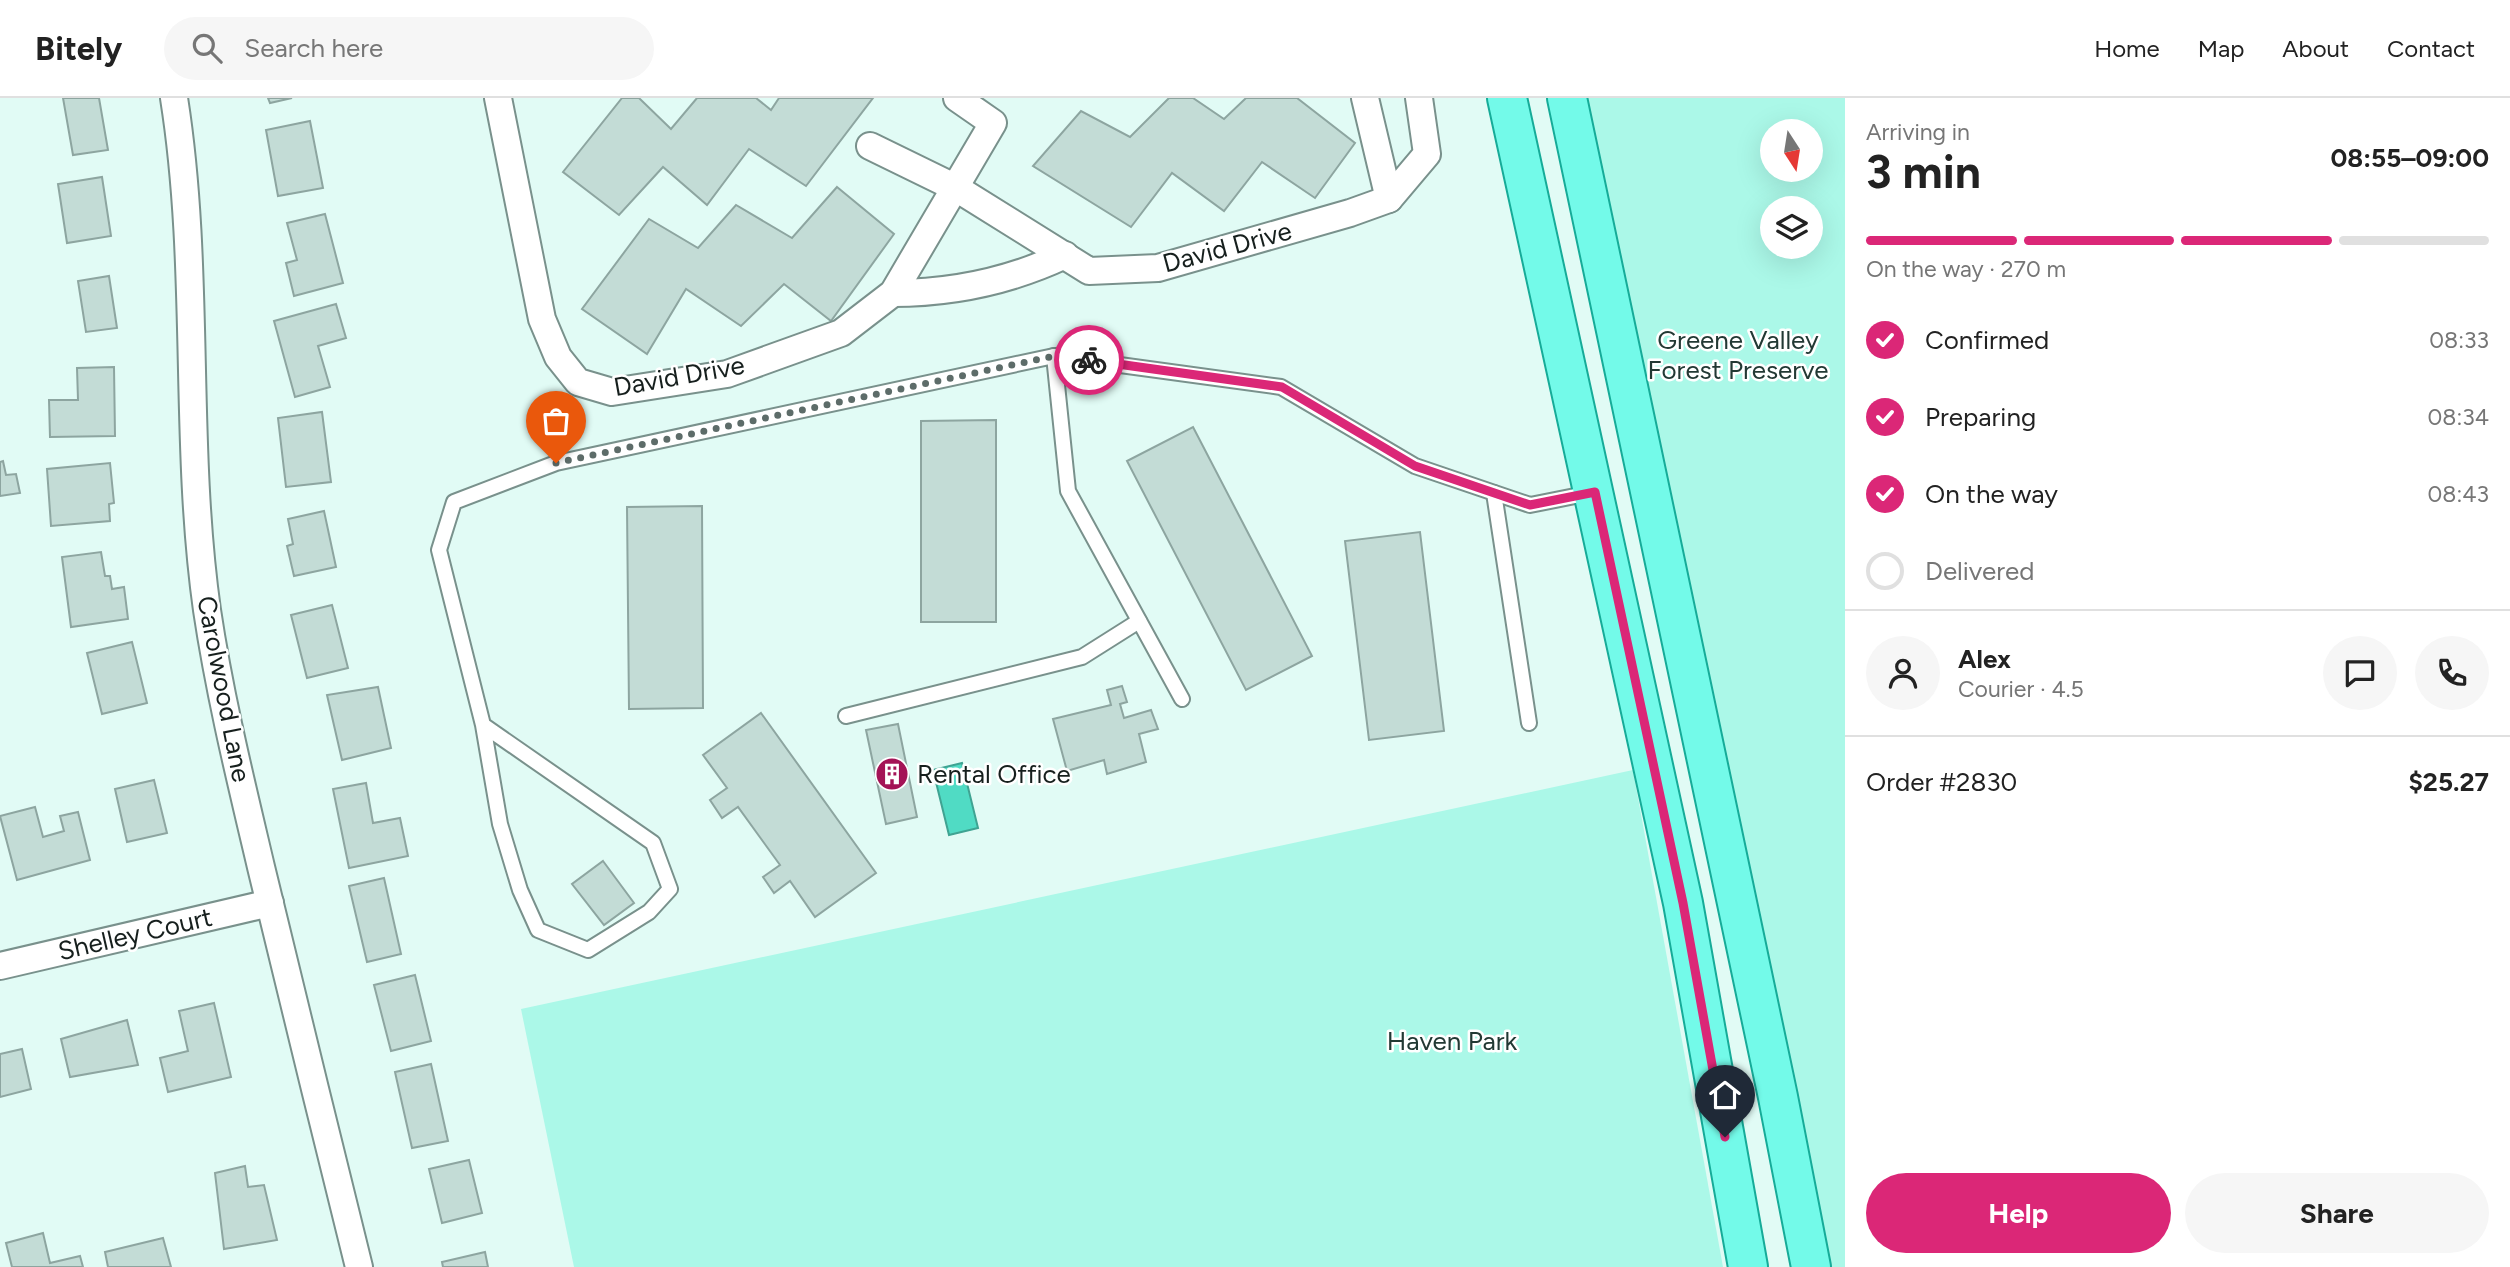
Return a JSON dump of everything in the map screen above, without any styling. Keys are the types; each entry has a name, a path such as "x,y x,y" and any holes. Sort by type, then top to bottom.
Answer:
{"main road":[{"path":"1507,98 1683,903 1748,1267"},
{"path":"1567,98 1767,1043 1811,1267"}],"street":[{"name":"Carolwood Lane","path":"174,98 190,256 196,491 207,609 226,718 359,1267"},
{"name":"David Drive","path":"498,98 542,318 558,357 578,382 612,392 727,374 841,333 893,293 956,188"},
{"path":"956,188 993,123 957,98"},
{"path":"1365,98 1389,199"},
{"path":"1389,199 1426,154 1419,98"},
{"name":"David Drive","path":"870,146 956,188 1088,271 1158,268 1389,199"},
{"path":"893,293 931,293 972,287 1024,274 1065,255"},
{"name":"Shelley Court","path":"0,966 270,902"}],"lane":[{"path":"483,726 653,843 670,890 649,912 588,950 538,930 520,890 500,824 483,726 439,550 454,502 556,463 1054,356 1282,387 1415,466 1530,505 1595,492"},
{"path":"1054,356 1068,491 1182,699"},
{"path":"1494,493 1529,723"},
{"path":"846,716 1082,657 1139,621"}],"green space":[{"name":"Greene Valley Forest Preserve","path":"1574,98 1845,98 1845,1267 1821,1267"},
{"name":"Haven Park","path":"1633,770 1723,1267 574,1267 521,1009"}],"shaded area":[{"path":"962,763 978,828 949,835 933,770"}],"building":[{"path":"63,98 99,98 108,150 73,155"},
{"path":"268,98 292,98 270,103"},
{"path":"622,98 639,98 671,129 697,98 756,98 771,110 779,98 873,98 806,186 749,149 707,205 663,167 619,215 563,172"},
{"path":"1169,98 1193,98 1224,119 1246,98 1297,98 1355,143 1315,198 1262,162 1224,211 1172,173 1131,227 1033,166 1081,111 1130,137"},
{"path":"310,121 323,188 278,196 266,130"},
{"path":"102,177 111,236 67,243 58,184"},
{"path":"837,187 894,234 831,321 784,284 741,326 686,289 647,354 582,309 649,219 698,248 736,205 792,238"},
{"path":"325,214 343,283 294,296 286,263 297,260 287,223"},
{"path":"109,276 117,328 86,332 78,281"},
{"path":"336,304 346,338 318,346 330,387 295,397 274,321"},
{"path":"114,367 115,436 50,437 49,400 78,400 77,368"},
{"path":"322,412 331,482 286,487 278,418"},
{"path":"996,420 996,622 921,622 921,421"},
{"path":"1193,427 1312,656 1246,690 1127,461"},
{"path":"3,461 6,475 16,474 20,493 0,496 0,462"},
{"path":"110,463 114,503 109,504 110,521 51,526 47,469"},
{"path":"702,506 703,708 629,709 627,507"},
{"path":"324,511 336,567 294,576 287,546 293,544 288,519"},
{"path":"1420,532 1444,731 1369,740 1345,541"},
{"path":"101,552 105,576 110,576 112,589 124,587 128,619 71,627 62,557"},
{"path":"332,605 348,668 307,678 291,615"},
{"path":"132,642 147,703 102,714 87,653"},
{"path":"1122,686 1127,702 1120,704 1124,718 1151,710 1158,729 1139,734 1146,762 1107,774 1104,760 1067,771 1053,719 1111,705 1107,690"},
{"path":"378,687 391,748 342,760 327,695"},
{"path":"761,713 876,873 815,917 790,881 774,893 763,877 780,865 738,807 722,818 710,800 727,788 703,755"},
{"name":"Rental Office","path":"898,724 917,817 886,824 866,730"},
{"path":"154,780 167,833 127,842 115,789"},
{"path":"366,783 373,823 400,818 408,856 349,868 333,789"},
{"path":"35,807 43,837 64,831 60,816 78,812 90,860 17,880 0,816"},
{"path":"603,861 634,903 604,925 572,884"},
{"path":"384,878 401,954 367,962 349,886"},
{"path":"415,975 431,1041 391,1051 374,985"},
{"path":"214,1003 231,1077 168,1092 160,1058 188,1051 179,1011"},
{"path":"127,1020 138,1065 70,1077 61,1039"},
{"path":"22,1049 31,1089 0,1097 0,1054"},
{"path":"431,1064 448,1141 412,1148 395,1072"},
{"path":"469,1160 482,1213 442,1223 429,1169"},
{"path":"245,1166 248,1187 264,1185 277,1240 224,1249 215,1173"},
{"path":"43,1233 50,1263 80,1256 83,1267 12,1267 6,1243"},
{"path":"163,1238 171,1267 108,1267 105,1252"},
{"path":"485,1252 488,1267 443,1267 442,1262"}],"way so far":[{"path":"556,463 1054,356 1089,360"}],"place":[{"name":"Rental Office","path":"892,774"}],"route":[{"path":"1089,360 1282,387 1415,466 1530,505 1595,492 1683,903 1725,1137"}]}
